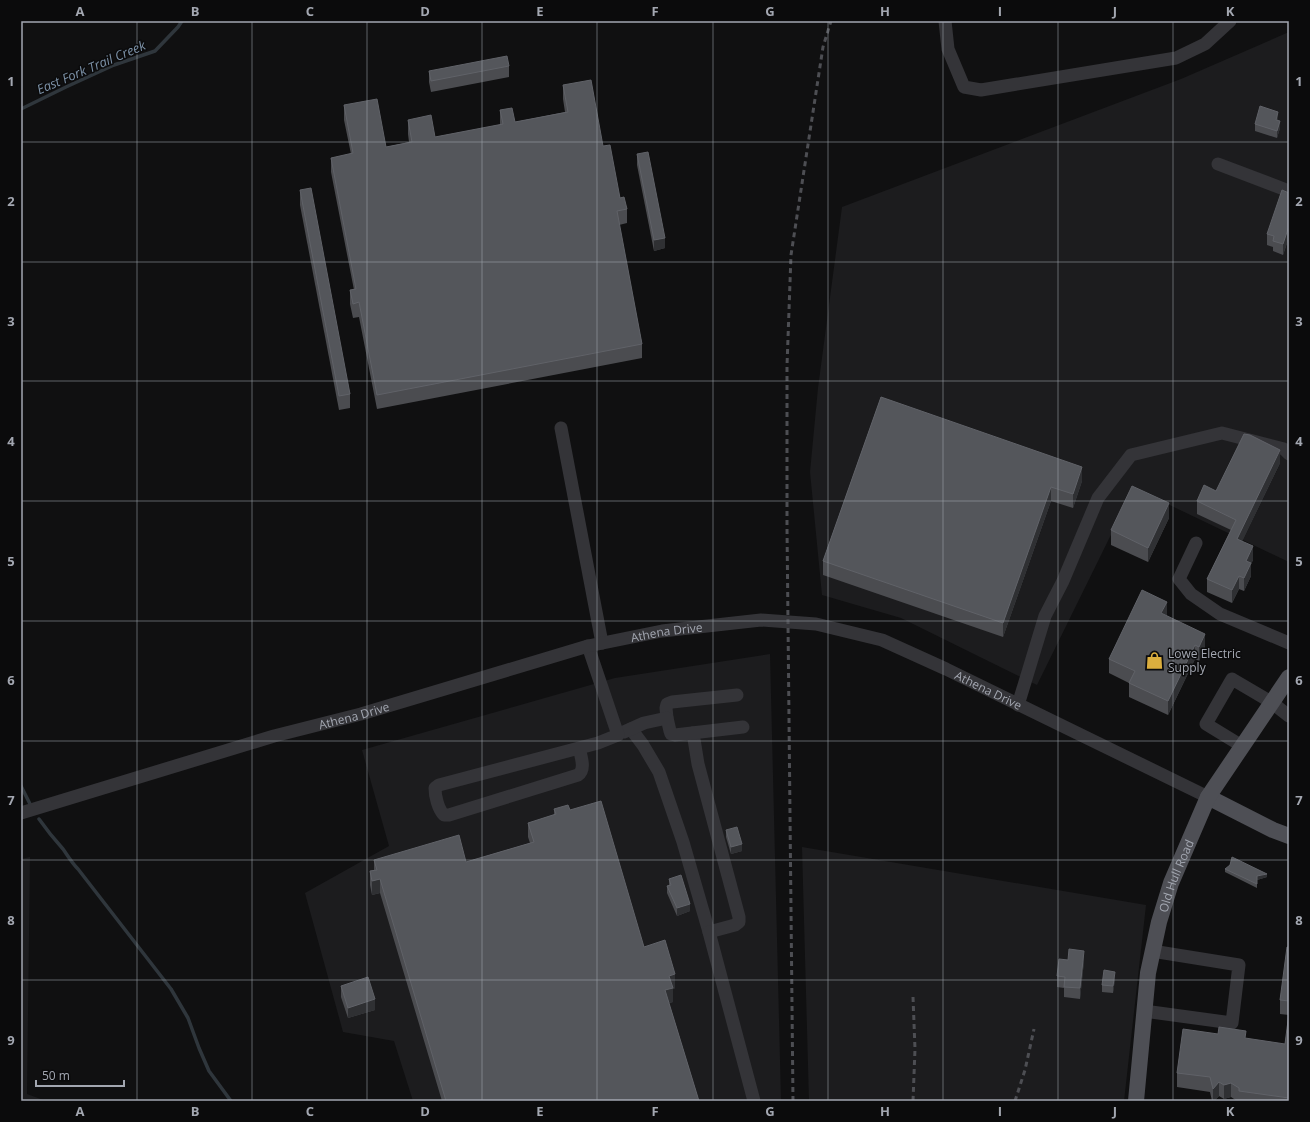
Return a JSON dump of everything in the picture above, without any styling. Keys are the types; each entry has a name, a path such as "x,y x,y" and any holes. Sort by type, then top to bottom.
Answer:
{"main road":[{"name":"Old Hull Road","path":"1136,1101 1148,973 1159,922 1171,883 1208,797 1289,677"},
{"name":"Athena Drive","path":"1208,797 1273,830 1289,836"}],"street":[{"path":"945,21 948,49 964,87 981,90 1176,58 1205,44 1230,21"},
{"path":"1218,164 1289,191"},
{"path":"561,428 602,643"},
{"path":"1018,705 1045,616 1063,580 1098,498 1131,455 1222,433 1284,449 1289,454"},
{"path":"1196,543 1179,579 1191,594 1220,614 1289,644"},
{"name":"Athena Drive","path":"21,813 274,736 361,714 588,646 662,630 761,620 816,624 882,640 946,669 1208,797"},
{"path":"588,646 618,735"},
{"path":"1242,746 1206,724 1232,679 1271,702 1289,716"},
{"path":"737,695 672,702 667,704 667,718 670,731 675,735 743,727"},
{"path":"579,748 583,769 578,775 449,814 444,815 441,811 435,792 435,788 440,785 579,748 598,743 631,730 644,723 667,718"},
{"path":"631,730 643,745 659,772 683,842 709,932 754,1101"},
{"path":"693,733 698,764 739,917 739,922 735,925 709,932"},
{"path":"1144,1011 1232,1023 1239,965 1152,951"}],"shaded area":[{"path":"1289,32 1289,562 1134,488 1037,685 901,618 822,595 810,472 818,388 842,207 1181,79"},
{"path":"770,654 781,1101 413,1101 394,1041 343,1032 305,893 389,846 362,750 615,678"},
{"path":"802,847 1146,905 1124,1101 809,1101"},
{"path":"30,857 27,1094 46,1101 21,1101 21,859"}],"building":[{"path":"507,56 509,66 431,81 429,71"},
{"path":"591,80 603,146 610,145 620,198 624,197 627,209 617,211 642,344 377,395 359,302 353,304 350,290 356,289 331,158 353,153 344,105 377,99 386,147 412,142 408,120 431,115 435,137 503,124 500,110 512,108 515,122 568,112 563,85"},
{"path":"1260,106 1278,112 1276,120 1280,121 1277,131 1255,124"},
{"path":"648,152 665,238 654,240 637,154"},
{"path":"311,188 350,394 339,396 300,190"},
{"path":"1282,190 1289,193 1289,226 1283,244 1273,241 1274,236 1267,234"},
{"path":"881,397 1082,467 1073,494 1051,487 1003,623 823,561"},
{"path":"1244,434 1250,435 1280,450 1237,539 1253,546 1246,561 1251,563 1244,578 1239,576 1232,590 1207,579 1236,520 1197,501 1204,485 1216,491"},
{"path":"1132,486 1169,503 1148,548 1111,530"},
{"name":"Lowe Electric Supply","path":"1142,590 1167,602 1161,613 1205,634 1199,647 1195,645 1168,701 1129,683 1135,671 1109,659"},
{"path":"601,801 644,947 665,940 675,974 669,976 673,988 665,990 699,1101 446,1101 380,879 372,881 370,871 377,870 374,860 459,835 466,862 534,842 528,823 556,814 554,809 568,805 570,810"},
{"path":"737,827 742,844 731,847 726,830"},
{"path":"1232,857 1267,874 1257,876 1257,884 1225,869 1230,865"},
{"path":"681,875 690,904 677,908 667,886 671,885 669,879"},
{"path":"1287,947 1289,947 1289,1001 1280,1000"},
{"path":"1069,949 1084,951 1080,988 1064,987 1065,977 1057,976 1059,959 1068,960"},
{"path":"1104,970 1115,972 1113,986 1102,985"},
{"path":"368,977 375,999 348,1008 341,986"},
{"path":"1289,1013 1289,1098 1239,1091 1239,1088 1231,1083 1224,1085 1219,1082 1213,1089 1210,1077 1177,1073 1183,1029 1218,1034 1219,1027 1246,1031 1245,1038 1285,1044"}],"waterway":[{"name":"East Fork Trail Creek","path":"21,109 114,65 155,51 182,21"},
{"path":"21,786 31,806"},
{"path":"39,819 171,989 188,1018 209,1071 231,1101"}],"railway":[{"path":"793,1101 787,527 787,366 791,255 823,47 831,21"},
{"path":"913,997 915,1049 913,1101"},
{"path":"1015,1101 1025,1070 1034,1029"}],"place":[{"name":"Lowe Electric Supply","path":"1155,660"}]}
